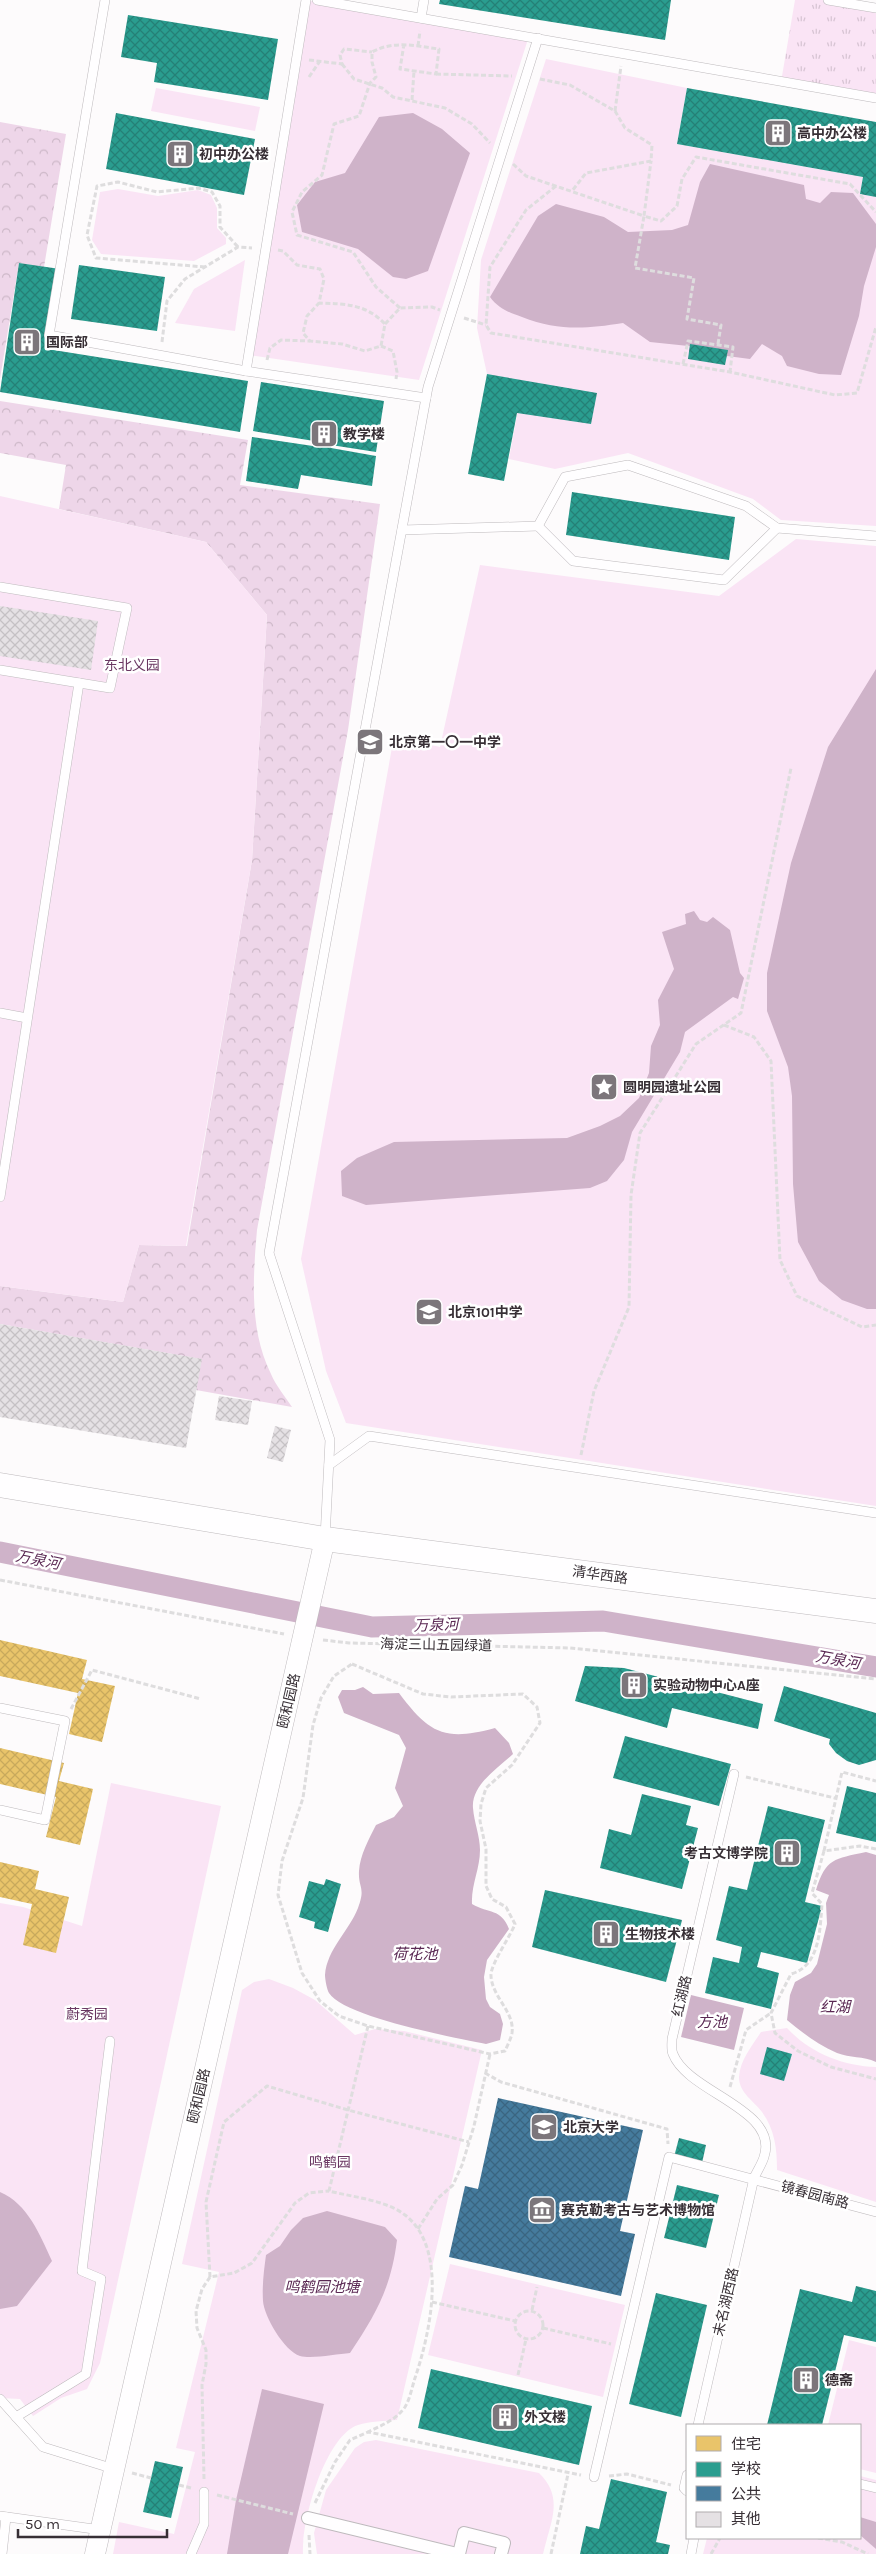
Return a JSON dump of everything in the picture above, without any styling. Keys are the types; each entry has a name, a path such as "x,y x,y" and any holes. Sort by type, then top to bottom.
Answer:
{"main road":[{"path":"0,1484 325,1539"},
{"name":"清华西路","path":"325,1539 876,1612"}],"street":[{"name":"颐和园路","path":"95,2554 325,1539"},
{"path":"303,2517 458,2554 464,2534 504,2543 501,2554"}],"lane":[{"path":"106,0 49,335 246,371 426,398"},
{"path":"246,371 306,0"},
{"path":"316,0 876,98"},
{"path":"421,18 424,0"},
{"path":"828,0 876,8"},
{"path":"325,1539 330,1440 269,1252 426,398 538,38"},
{"path":"538,526 565,477 628,465 746,506 777,528 876,536"},
{"path":"402,530 538,526 573,561 724,580 777,528"},
{"path":"0,587 127,608 110,688 0,670"},
{"path":"0,1197 79,683"},
{"path":"0,1013 28,1018"},
{"path":"329,1465 369,1436 876,1513"},
{"path":"0,1708 65,1721 45,1820 0,1810"},
{"name":"红湖路","path":"734,1774 672,2039 673,2054 686,2072 709,2090 727,2099 749,2114 763,2132 765,2155 754,2178"},
{"path":"16,2417 86,2374 101,2279 82,2271 110,2041"},
{"path":"594,2477 669,2157"},
{"name":"镜春园南路","path":"669,2157 754,2178 876,2212"},
{"name":"未名湖西路","path":"698,2424 754,2178"},
{"path":"0,2399 43,2447 114,2469"},
{"path":"861,2484 876,2488"},
{"path":"191,2554 204,2524 204,2492"},
{"path":"2,2554 3,2516 101,2530"},
{"path":"690,2554 694,2539"}],"path":[{"path":"436,74 439,49 404,44 382,47 372,52 344,49 340,55 342,64 354,78 382,88 393,97 444,108 472,124 526,176 661,222 677,206 682,179 696,157 850,184 876,212"},
{"path":"404,44 400,69 436,74 526,76 570,85 615,111 625,128 652,145 644,216 635,268 694,278 687,319 721,325 718,344"},
{"path":"372,52 372,62 376,77 370,83 359,116 334,124 322,175 302,192 292,212 297,235 353,252 376,287 400,308 432,307 486,325"},
{"path":"615,111 623,53"},
{"path":"296,58 342,64"},
{"path":"412,100 414,71"},
{"path":"572,191 586,173 651,161"},
{"path":"205,267 96,258 87,235 97,186 118,182 156,192 198,188 212,192 220,206 220,227 238,247"},
{"path":"556,186 526,210 490,266 486,325 490,333 730,372 835,395 857,393 876,327"},
{"path":"160,355 167,301 185,279 238,247 283,251 298,265 320,269 324,279 319,303 307,316 303,333 310,341"},
{"path":"319,303 344,304 373,312 385,324"},
{"path":"381,346 385,324 400,308"},
{"path":"263,373 270,348 281,340 342,344 365,351 381,346 393,350 397,372 394,393"},
{"path":"682,364 688,341 718,344 733,347 730,372"},
{"path":"579,1468 594,1390 629,1308 631,1195 640,1133 696,1044 741,1013 791,768"},
{"path":"724,1025 754,1038 771,1061 780,1260 797,1296 862,1327 876,1325"},
{"name":"海淀三山五园绿道","path":"0,1580 303,1637 349,1643 570,1648 876,1679"},
{"path":"352,1664 423,1694 451,1697 523,1694 537,1707 540,1722 512,1764 486,1788 481,1804 480,1821 486,1849 486,1886 492,1899 506,1907 515,1924 507,1944 496,1958 490,1975 495,1992 511,2020 512,2033 505,2051 490,2054 368,2026 339,2016 320,2001 302,1973 278,1895 282,1861 302,1798 313,1724 318,1707 334,1676 352,1664"},
{"path":"65,1721 92,1670 201,1699"},
{"path":"727,2099 746,2030 771,2013 791,1974 802,1971 812,1960 819,1936 822,1904 812,1894 842,1772 876,1781"},
{"path":"734,1774 835,1798"},
{"path":"824,1851 860,1846 876,1849"},
{"path":"771,2013 775,2033 798,2051 831,2067 876,2079"},
{"path":"329,2191 368,2026"},
{"path":"418,2229 436,2199 453,2185 469,2142 490,2054"},
{"path":"485,2073 500,2082 667,2129 669,2157"},
{"path":"204,2492 202,2385 206,2364 206,2350 197,2328 196,2311 202,2289 210,2276 206,2202 224,2122 267,2086 469,2142"},
{"path":"210,2276 234,2273 252,2263 294,2202 309,2192 329,2191 386,2206 405,2214 418,2229 428,2250 431,2266 432,2302 430,2323 423,2356 406,2405 396,2418 350,2440 335,2462 303,2517 310,2554"},
{"path":"532,2310 537,2287"},
{"path":"432,2302 515,2321"},
{"path":"532,2310 540,2315 543,2328 535,2338 526,2339 516,2330 515,2321 523,2311 532,2310"},
{"path":"543,2328 625,2347"},
{"path":"518,2375 526,2339"},
{"path":"368,2432 568,2474 594,2477 627,2474 686,2489"},
{"path":"552,2554 568,2474"},
{"path":"234,2499 303,2517"},
{"path":"711,2554 719,2539"},
{"path":"824,2539 842,2542 868,2554"}],"green space":[{"path":"306,0 529,36 419,380 249,355"},
{"path":"795,0 828,0 876,8 876,98 781,82"},
{"path":"546,59 687,88 677,144 863,177 860,194 876,197 876,526 781,520 753,499 628,453 555,469 509,459 523,382 487,374 477,328 481,260"},
{"path":"156,88 260,107 255,131 151,111"},
{"path":"0,122 66,134 44,267 19,263 0,379"},
{"path":"118,189 158,196 198,190 211,195 217,208 217,228 226,238 226,244 194,261 101,254 92,240 100,192"},
{"path":"245,260 235,331 175,323 194,289"},
{"path":"0,401 248,440 240,485 380,504 348,730 257,1230 254,1266 254,1303 259,1340 273,1378 292,1407 196,1390 201,1359 0,1324 0,1286 123,1302 139,1245 187,1246 252,860 267,615 206,542 59,509 66,465 0,453"},
{"name":"东北义园","path":"0,496 206,542 267,615 252,860 186,1246 139,1245 123,1302 0,1286"},
{"name":"圆明园遗址公园","path":"796,539 876,546 876,1506 346,1423 326,1371 301,1259 394,736 440,747 480,565 719,596"},
{"name":"蔚秀园","path":"111,1783 221,1806 100,2363 87,2389 61,2398 33,2416 20,2399 0,2398 0,1903 23,1907 82,1926"},
{"name":"鸣鹤园","path":"269,1979 293,1988 315,2000 355,2035 375,2029 404,2031 482,2050 397,2420 358,2425 346,2432 335,2445 317,2482 311,2502 303,2540 303,2554 113,2554 119,2522 174,2534 195,2452 176,2448 219,2272 182,2264 242,1990 254,1982"},
{"path":"787,2028 806,2045 839,2061 876,2067 876,2202 777,2170 776,2147 770,2126 762,2112 741,2088 739,2077 744,2059 761,2032"},
{"path":"450,2264 625,2305 603,2397 428,2355"},
{"path":"849,2340 876,2347 876,2473 861,2469 861,2424 828,2424"},
{"path":"376,2440 539,2473 547,2482 554,2501 552,2521 543,2554 317,2554 314,2533 326,2490 355,2448 364,2442"},
{"path":"861,2476 876,2480 876,2554 703,2554 707,2539 861,2539"}],"water":[{"path":"413,113 442,129 470,153 428,271 406,279 393,277 358,249 302,232 297,205 315,182 345,173 379,117"},
{"path":"710,164 804,185 806,199 820,203 831,192 853,193 876,224 876,247 864,286 859,316 841,375 819,374 787,366 782,356 762,344 750,359 727,356 698,347 650,342 623,323 572,328 548,325 508,312 490,297 538,216 556,204 604,217 628,232 672,230 688,225 700,182"},
{"path":"876,669 876,1309 867,1309 842,1300 819,1281 798,1242 793,1184 792,1096 788,1067 767,1011 767,973 791,863 828,747"},
{"path":"694,911 700,920 707,922 713,917 730,930 740,973 744,978 738,999 733,997 685,1032 680,1052 632,1132 624,1160 607,1181 590,1188 366,1205 342,1196 341,1171 357,1158 394,1142 567,1138 600,1126 620,1116 639,1098 649,1073 651,1046 660,1025 658,1000 674,969 662,932 686,924 685,914"},
{"name":"荷花池","path":"363,1687 373,1694 399,1693 419,1717 439,1731 450,1734 463,1734 495,1728 509,1743 513,1754 481,1784 476,1792 473,1808 480,1850 472,1904 498,1914 506,1922 509,1929 487,1960 484,1977 486,1999 490,2007 500,2014 503,2024 500,2040 486,2044 402,2025 356,2010 339,2002 328,1992 325,1975 330,1957 354,1916 360,1901 362,1892 359,1871 365,1847 376,1825 394,1817 403,1806 395,1788 406,1748 399,1735 344,1713 338,1697 342,1690 355,1690"},
{"name":"红湖","path":"866,1852 876,1855 876,2062 842,2055 830,2050 787,2020 790,1995 795,1982 811,1973 817,1964 827,1924 826,1903 829,1895 816,1890 820,1879 828,1866 833,1862 846,1856"},
{"name":"方池","path":"691,1995 744,2008 734,2050 681,2037"},
{"path":"0,2192 10,2197 26,2212 38,2231 52,2261 17,2306 0,2309"},
{"name":"鸣鹤园池塘","path":"327,2211 385,2227 397,2240 391,2272 381,2300 350,2353 305,2357 294,2353 288,2347 276,2332 267,2315 263,2301 266,2255 280,2246 291,2230 303,2218"},
{"path":"262,2389 324,2404 288,2554 227,2554 236,2500"},
{"path":"861,2517 876,2522 876,2549 861,2536"}],"building: 住宅":[{"path":"0,1640 87,1660 82,1679 115,1686 102,1742 69,1734 78,1693 0,1676"},
{"path":"0,1748 64,1763 59,1781 93,1789 80,1845 46,1837 56,1797 0,1784"},
{"path":"0,1862 39,1871 35,1889 69,1897 56,1953 23,1945 32,1904 0,1897"}],"building: 学校":[{"path":"440,0 671,0 665,40 439,4"},
{"path":"128,15 278,39 268,100 154,82 157,63 121,57"},
{"name":"高中办公楼","path":"687,88 876,122 876,197 860,194 863,177 677,144"},
{"name":"初中办公楼","path":"116,113 255,139 244,195 106,169"},
{"name":"国际部","path":"19,263 60,269 47,349 248,381 240,432 0,392"},
{"path":"79,265 165,277 157,331 71,319"},
{"path":"690,344 728,350 725,365 688,359"},
{"path":"487,374 597,393 591,424 517,413 504,481 468,474"},
{"name":"教学楼","path":"261,382 384,401 376,452 331,445 331,448 376,456 372,486 301,475 298,489 246,481 252,437 313,446 314,441 253,431"},
{"path":"572,492 735,517 729,560 566,535"},
{"name":"实验动物中心A座","path":"585,1666 624,1668 763,1704 758,1729 672,1708 667,1728 575,1701"},
{"path":"784,1686 876,1713 876,1760 859,1765 847,1761 836,1753 829,1744 830,1739 774,1721"},
{"path":"625,1736 731,1764 719,1806 613,1778"},
{"path":"847,1786 876,1793 876,1842 836,1833"},
{"path":"642,1794 691,1806 686,1825 698,1828 682,1889 600,1868 609,1829 631,1835"},
{"name":"考古文博学院","path":"768,1806 825,1820 805,1902 822,1906 807,1963 761,1952 757,1967 779,1973 771,2009 705,1993 713,1957 739,1963 742,1947 716,1940 729,1886 747,1890"},
{"path":"326,1879 341,1884 328,1932 314,1928 315,1922 299,1917 309,1881 324,1885"},
{"name":"生物技术楼","path":"545,1890 682,1920 666,1982 532,1947"},
{"path":"767,2047 792,2054 784,2081 760,2074"},
{"path":"679,2138 706,2145 702,2163 674,2157"},
{"path":"677,2185 719,2195 706,2248 664,2238"},
{"name":"德斋","path":"856,2286 876,2291 876,2342 844,2335 822,2424 767,2424 800,2289 852,2302"},
{"path":"656,2293 707,2305 681,2417 629,2404"},
{"name":"外文楼","path":"431,2369 592,2406 579,2465 418,2428"},
{"path":"155,2461 183,2467 171,2518 143,2512"},
{"path":"611,2479 667,2492 656,2542 670,2545 668,2554 580,2554 586,2526 599,2529"}],"building: 公共":[{"name":"赛克勒考古与艺术博物馆","path":"498,2098 643,2130 620,2231 635,2234 621,2296 449,2257 465,2186 478,2189"}],"building: 其他":[{"path":"0,606 98,621 91,670 0,656"},
{"path":"0,1324 202,1359 186,1448 0,1417"},
{"path":"219,1396 252,1401 248,1425 215,1420"},
{"path":"275,1426 291,1430 283,1462 267,1458"}],"waterway":[{"name":"万泉河","path":"0,1552 372,1627 603,1621 876,1667"}],"place":[{"name":"高中办公楼","path":"778,133"},
{"name":"初中办公楼","path":"180,154"},
{"name":"国际部","path":"27,342"},
{"name":"教学楼","path":"324,434"},
{"name":"北京第一〇一中学","path":"370,742"},
{"name":"圆明园遗址公园","path":"604,1087"},
{"name":"北京101中学","path":"429,1312"},
{"name":"实验动物中心A座","path":"634,1685"},
{"name":"考古文博学院","path":"787,1853"},
{"name":"生物技术楼","path":"606,1934"},
{"name":"北京大学","path":"544,2127"},
{"name":"赛克勒考古与艺术博物馆","path":"542,2210"},
{"name":"德斋","path":"806,2380"},
{"name":"外文楼","path":"505,2417"}]}
